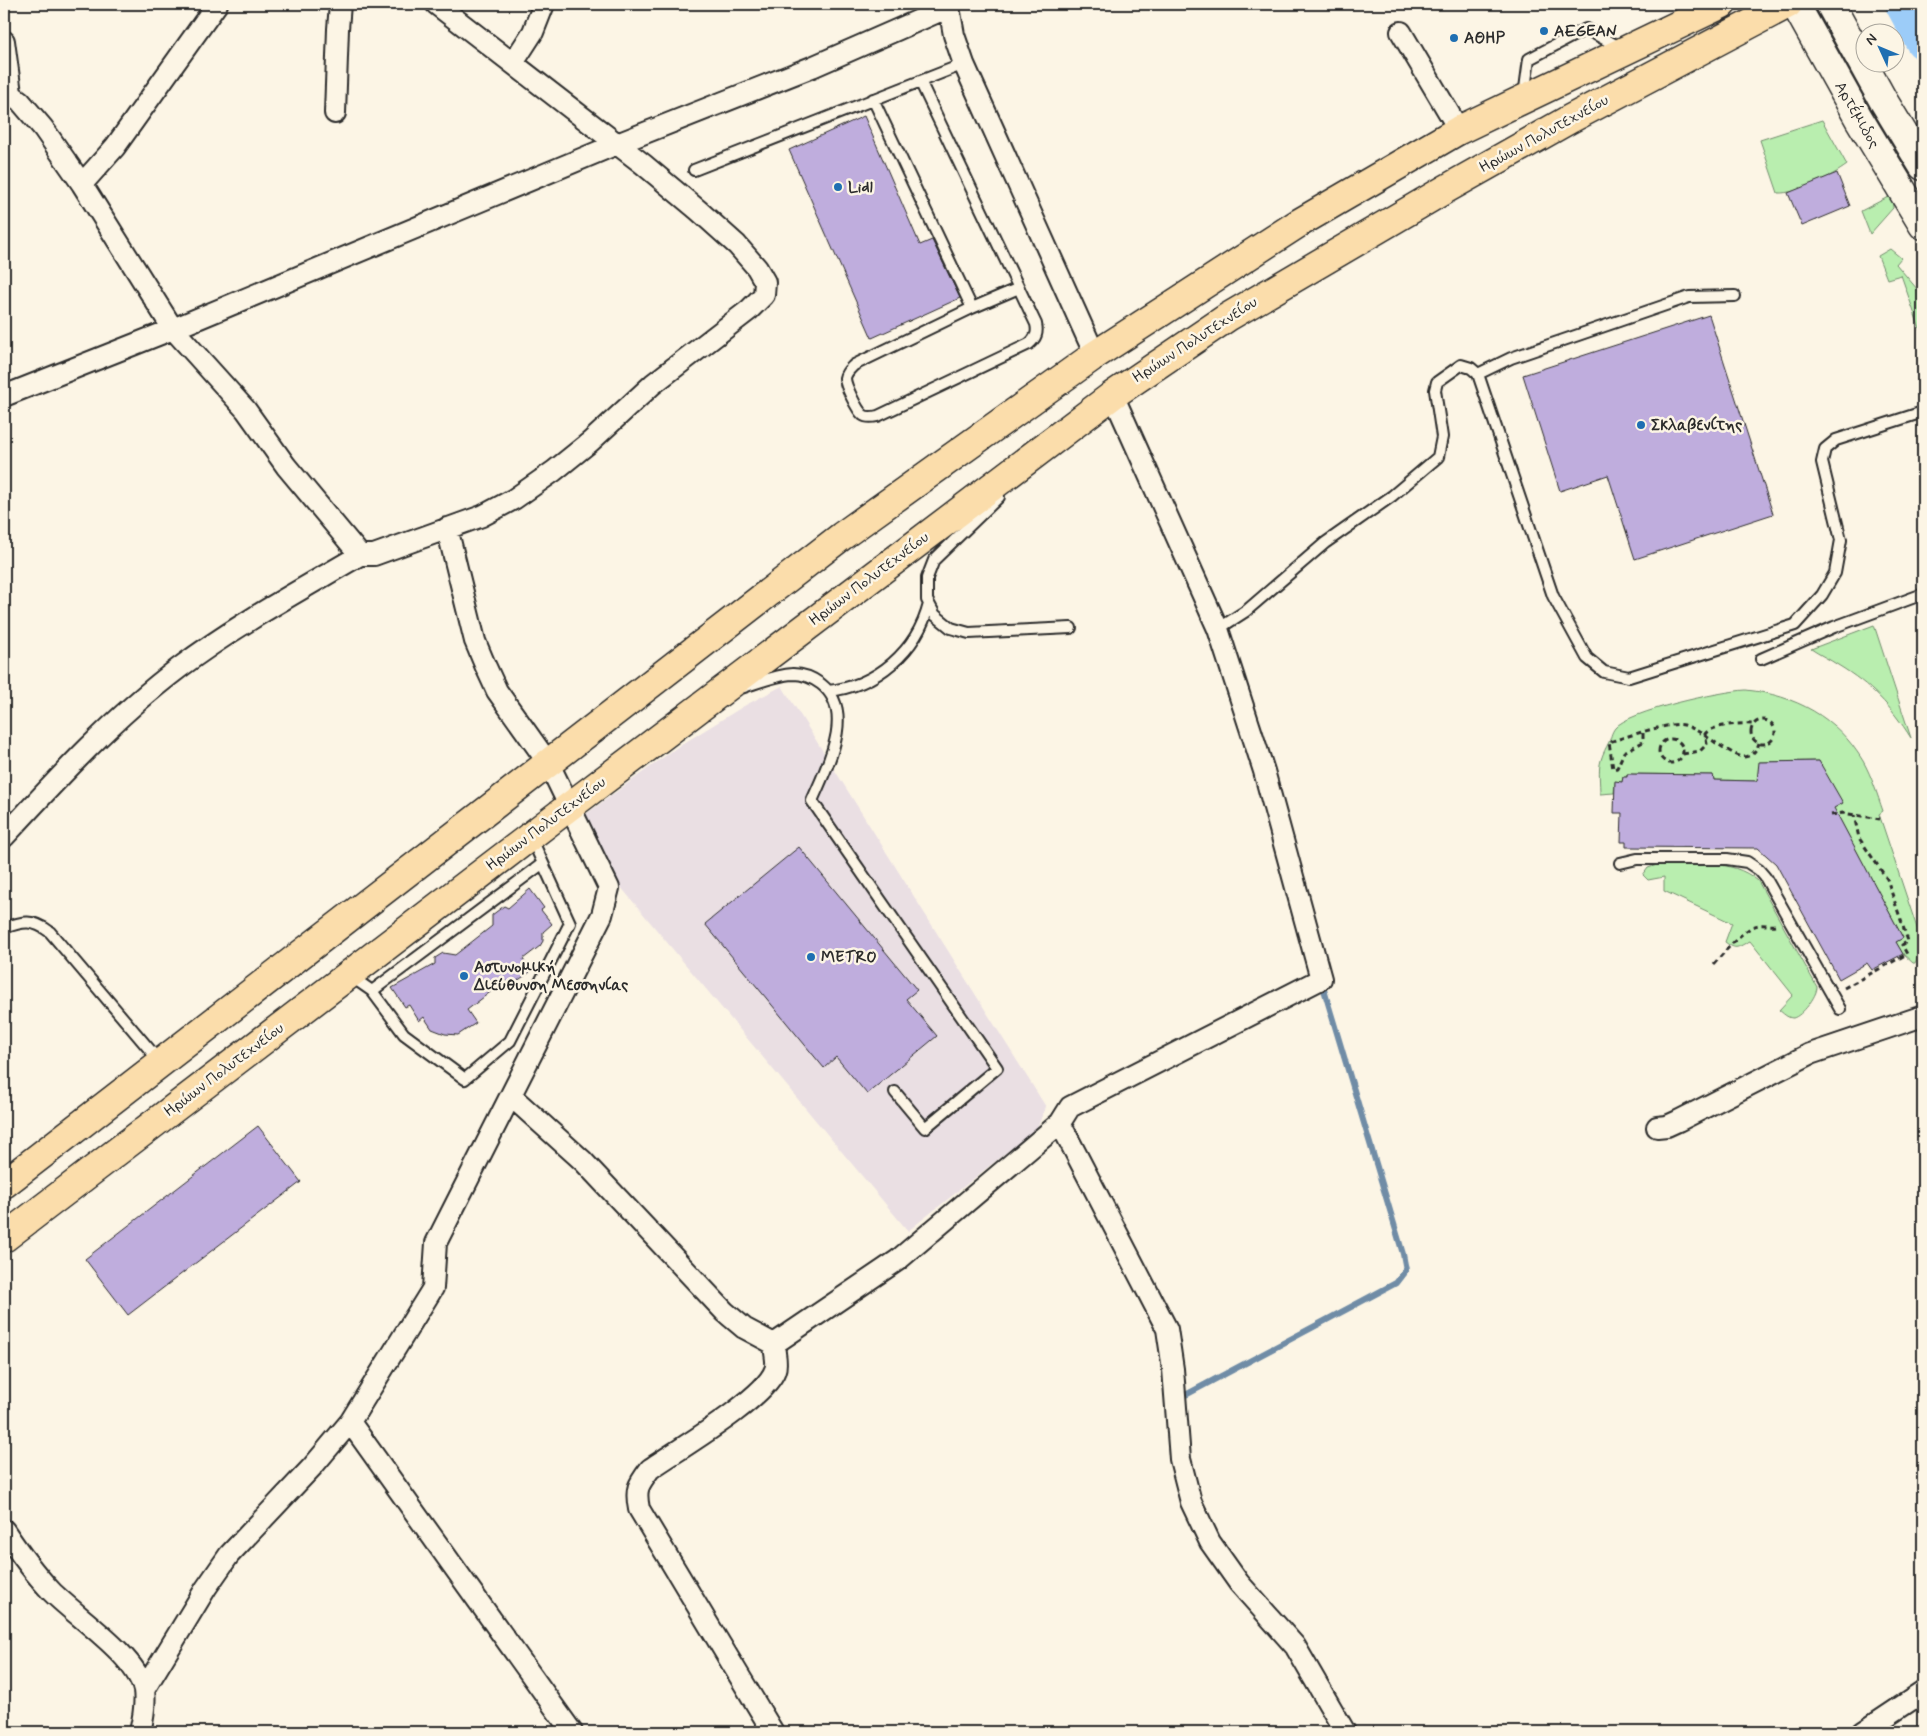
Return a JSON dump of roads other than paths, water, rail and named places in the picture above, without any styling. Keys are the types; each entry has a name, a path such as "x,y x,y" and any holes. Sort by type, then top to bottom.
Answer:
{"main road":[{"path":"4,1184 842,536 1095,355 1299,223 1459,130 1722,4"},
{"name":"Ηρώων Πολυτεχνείου","path":"4,1238 348,974 1113,395 1228,317 1446,189 1570,119 1788,4"},
{"name":"Αρτέμιδος","path":"1795,4 1859,120 1923,225"},
{"name":"Αρτέμιδος","path":"1830,4 1883,100 1923,166"}],"street":[{"path":"82,184 115,147 217,4"},
{"path":"335,113 340,4"},
{"path":"513,63 533,32 544,4"},
{"path":"4,396 173,329 617,144 812,67 949,5 954,35 964,64 1095,355"},
{"path":"4,837 95,740 178,669 233,629 360,555 374,555 482,516 514,499 554,472 653,384 749,310 764,295 766,286 762,275 737,246 674,190 443,6"},
{"path":"1401,32 1459,130"},
{"path":"4,41 7,91 27,108 43,128 82,184 173,329 246,410 286,466 360,555"},
{"path":"774,1344 898,1260 1060,1123 1070,1108 1321,979 1264,772 1218,629 1113,395"},
{"path":"144,1690 201,1595 229,1555 313,1466 350,1422 433,1288 436,1243 602,915 609,888 549,764 497,691 485,665 475,641 447,528"},
{"path":"1657,1127 1678,1122 1810,1054 1923,1016"},
{"path":"511,1096 583,1161 725,1312 744,1328 774,1344"},
{"path":"1060,1123 1167,1329 1173,1369 1180,1460 1190,1502 1210,1542 1239,1583 1296,1646 1345,1732"},
{"path":"773,1732 639,1509 636,1494 639,1484 650,1469 749,1402 765,1386 776,1369 774,1344"},
{"path":"350,1422 572,1732"},
{"path":"4,1530 28,1565 51,1591 113,1646 133,1669 144,1690 144,1712 140,1732"},
{"path":"1863,1732 1923,1692"}],"lane":[{"path":"1523,99 1529,59 1586,29 1625,50"},
{"path":"694,170 964,64"},
{"path":"920,81 1019,288 1036,324 1037,332 1035,339 1029,344 878,416 870,417 863,415 858,409 845,378 848,370 854,365 972,308 1019,288"},
{"path":"873,99 972,308"},
{"path":"1478,374 1511,358 1689,297 1735,296"},
{"path":"1218,629 1246,611 1325,543 1392,496 1438,457 1442,437 1435,390 1437,382 1461,365 1471,368 1478,374 1553,596 1587,658 1604,672 1630,677 1794,625 1822,595 1834,574 1841,540 1822,462 1825,449 1836,440 1923,412"},
{"path":"1071,628 963,632 945,625 935,615 929,604 926,584 928,571 934,560 1077,422"},
{"path":"1762,659 1834,627 1923,594"},
{"path":"828,691 849,688 866,681 890,666 913,640 923,622 929,604"},
{"path":"714,697 794,674 813,679 828,691 837,709 838,730 829,761 812,800 997,1068 925,1128 895,1092"},
{"path":"348,974 372,991 404,1034 465,1079 510,1041 570,923 530,836"},
{"path":"1620,863 1646,858 1727,859 1747,862 1754,866 1765,877 1840,1009"},
{"path":"372,991 542,864"},
{"path":"4,928 28,922 40,924 50,932 161,1063"}],"waterway":[{"path":"1903,4 1923,41"},
{"path":"1178,1399 1396,1283 1406,1270 1403,1254 1322,983"}],"place":[{"name":"AEGEAN","path":"1544,31"},
{"name":"ΑΘΗΡ","path":"1454,38"},
{"name":"Lidl","path":"838,187"},
{"name":"Σκλαβενίτης","path":"1641,425"},
{"name":"METRO","path":"811,957"},
{"name":"Αστυνομική Διεύθυνση Μεσσηνίας","path":"464,976"}]}
